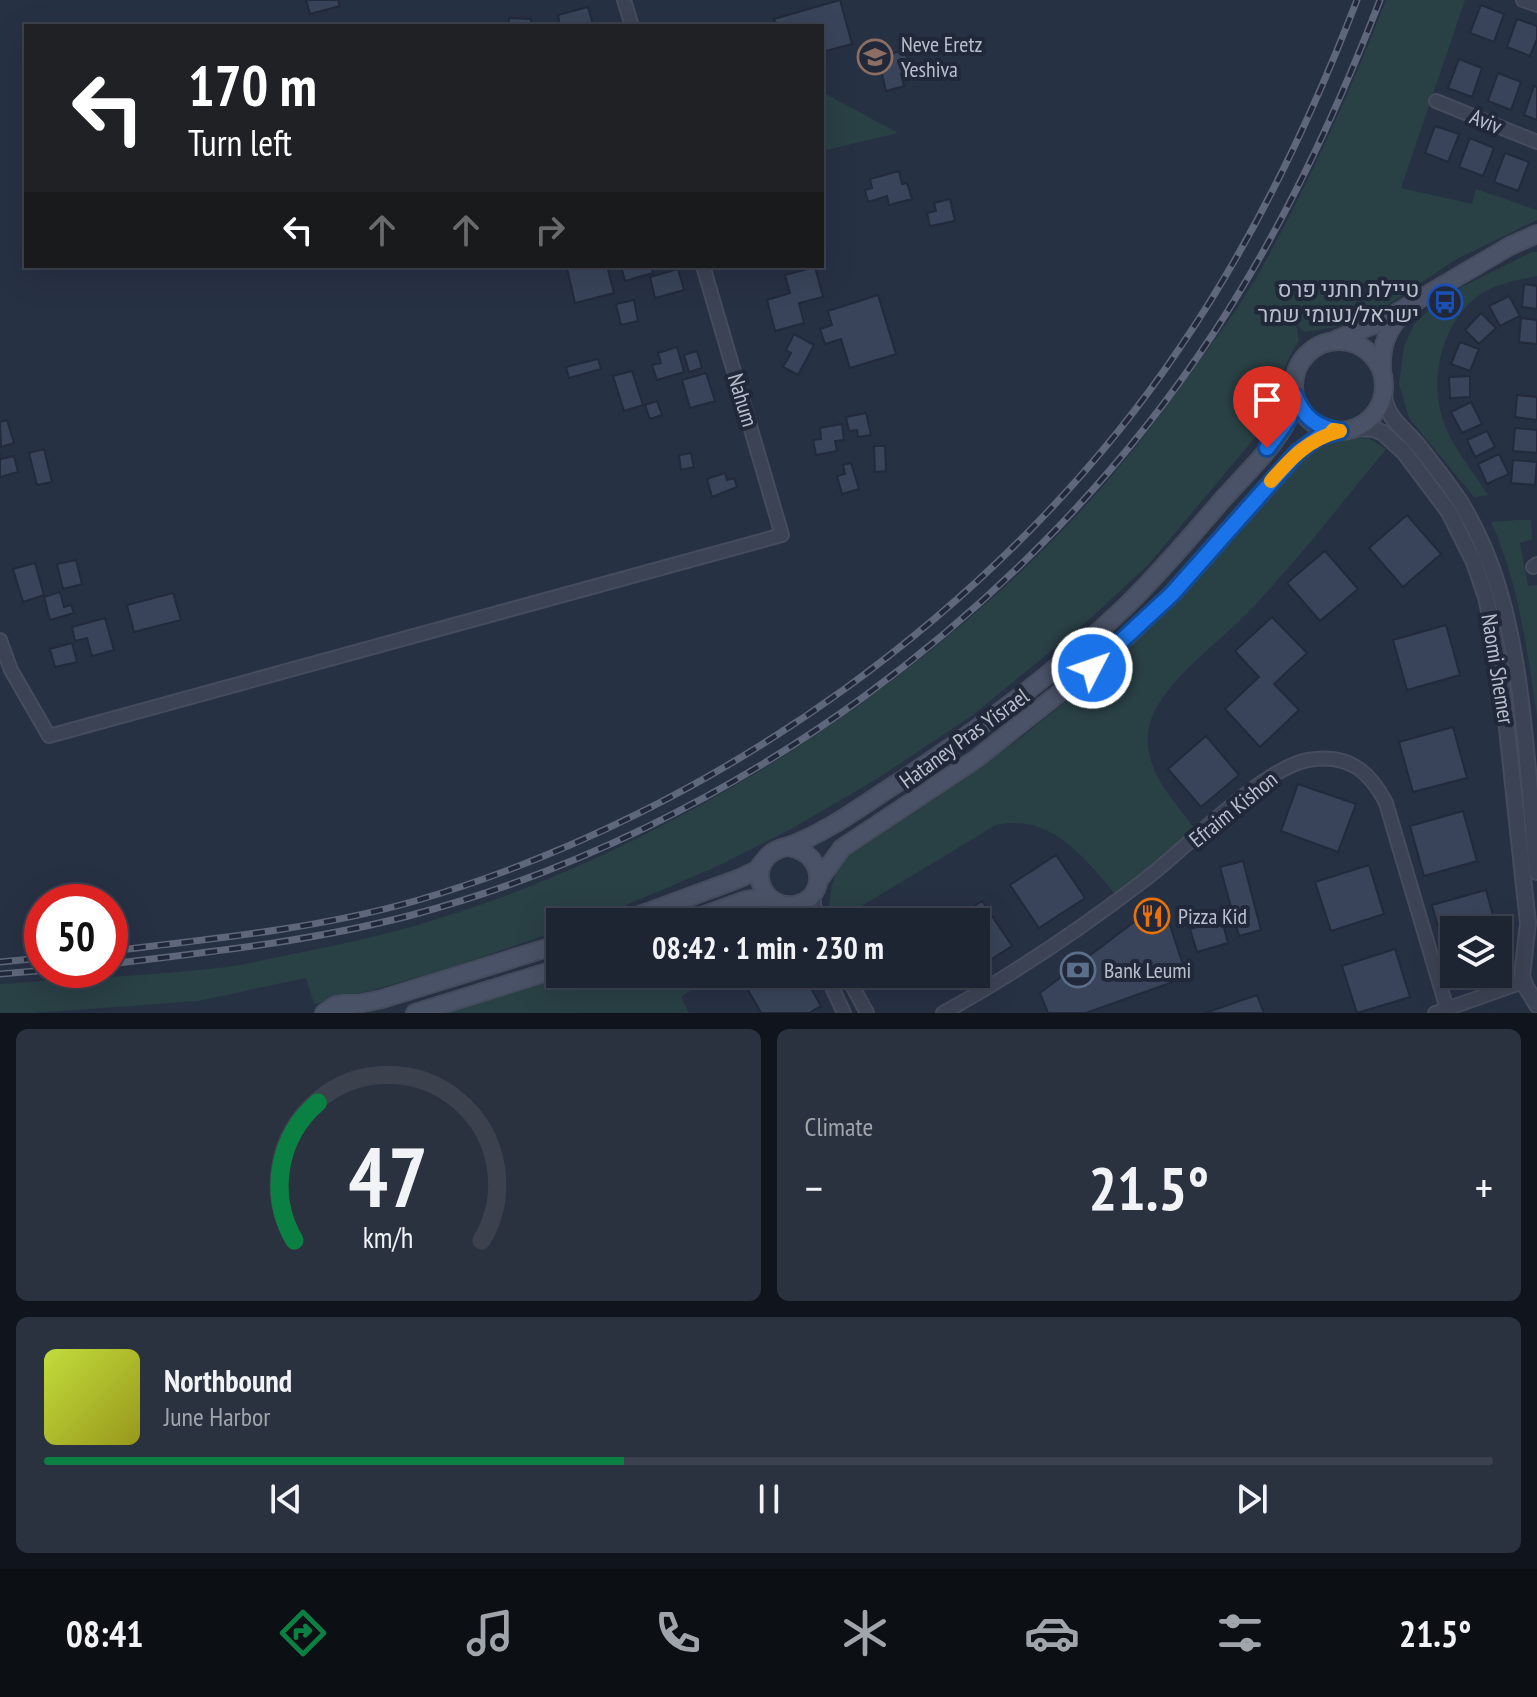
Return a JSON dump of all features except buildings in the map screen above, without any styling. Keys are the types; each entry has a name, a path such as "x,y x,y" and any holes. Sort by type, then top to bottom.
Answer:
{"main road":[{"path":"1427,294 1409,306 1387,333 1381,349 1384,395 1378,409 1368,420 1348,429 1328,429 1306,417 1295,396 1296,370 1312,349 1379,323 1427,294 1510,246 1537,234"},
{"path":"1332,341 1351,342 1364,348 1375,357 1382,369"},
{"name":"Hataney Pras Yisrael","path":"784,847 807,839 948,749 1089,639 1154,577 1267,448 1289,418 1295,396"},
{"name":"Hataney Pras Yisrael","path":"816,886 842,848 976,759 1105,657 1172,594 1298,452 1320,436 1348,429"},
{"path":"659,908 757,870 776,850 784,847 802,850 810,855 818,872 816,886 809,897 794,905 772,900 746,900 724,908"},
{"path":"763,862 760,880 772,900"},
{"path":"324,1013 342,1004 382,999 546,948"},
{"path":"415,1013 546,972"},
{"path":"342,1004 357,1013"}],"street":[{"path":"624,0 631,24"},
{"path":"1523,0 1537,5"},
{"name":"Aviv","path":"1436,101 1537,142"},
{"name":"Nahum","path":"0,640 11,670 49,736 782,535 704,268"},
{"name":"Naomi Shemer","path":"1384,395 1391,416 1415,442 1462,505 1488,557 1496,581 1514,662 1537,872"},
{"name":"Naomi Shemer","path":"1348,429 1374,429 1404,452 1449,512 1474,562 1486,597 1500,664 1528,923 1525,965 1532,994"},
{"name":"Efraim Kishon","path":"943,1013 1040,955 1146,879 1279,771 1306,760 1321,759 1339,759 1365,773 1375,782 1386,803 1441,1011"},
{"path":"815,908 816,886"},
{"path":"772,900 781,908"},
{"path":"1525,965 1537,954"},
{"path":"832,988 844,1013"},
{"path":"854,988 867,1013"},
{"path":"1441,1011 1532,994"}],"green space":[{"path":"1386,0 1465,0 1401,188 1472,204 1476,189 1537,210 1537,220 1455,260 1361,323 1304,332 1296,324 1299,341 1284,370 1270,420 1148,565 1091,618 973,715 877,779 789,830 718,866 619,908 546,908 546,935 456,966 314,1004 306,978 198,1001 0,1013 0,984 24,982 24,988 128,988 128,976 227,967 352,941 440,918 526,888 698,807 781,758 861,703 937,645 1008,583 1089,502 1160,415 1227,322 1264,264 1298,200"},
{"path":"824,93 898,133 824,151"},
{"path":"1537,252 1537,276 1499,285 1478,296 1454,322 1441,356 1438,392 1445,426 1488,495 1474,497 1409,418 1399,384 1404,346 1415,323 1452,292"},
{"path":"1352,437 1370,439 1386,449 1266,593 1180,676 1158,705 1151,720 1148,736 1152,765 1167,792 1194,828 1116,895 1065,841 1034,826 1016,823 996,825 858,908 830,908 832,885 846,854 860,841 915,811 1018,740 1092,680 1200,577 1304,456 1325,443"},
{"path":"1531,520 1532,539 1520,543 1528,586 1537,585 1537,716 1515,593 1491,522"},
{"path":"546,982 546,988 694,988 681,997 689,1013 441,1013"}],"railway":[{"path":"128,949 264,932 378,911 527,863 636,814 742,756 844,690 939,615 1028,532 1108,444 1179,349 1231,266 1278,180 1320,91 1357,0"},
{"path":"128,962 337,932 412,915 531,877 647,827 759,766 865,696 964,617 1056,530 1139,435 1213,334 1262,254 1326,129 1380,0"},
{"path":"0,962 24,960"},
{"path":"0,974 24,972"}],"slow traffic":[{"path":"1271,481 1308,444 1320,436 1340,431 1333,430"}],"place":[{"name":"Neve Eretz Yeshiva","path":"875,57"},
{"name":"טיילת חתני פרס ישראל/נעומי שמר","path":"1445,302"},
{"name":"Pizza Kid","path":"1152,916"},
{"name":"Bank Leumi","path":"1078,970"}],"route":[{"path":"1092,668 1172,594 1285,464 1320,436 1340,431 1328,429 1306,417 1295,396 1289,418 1267,448"}]}
